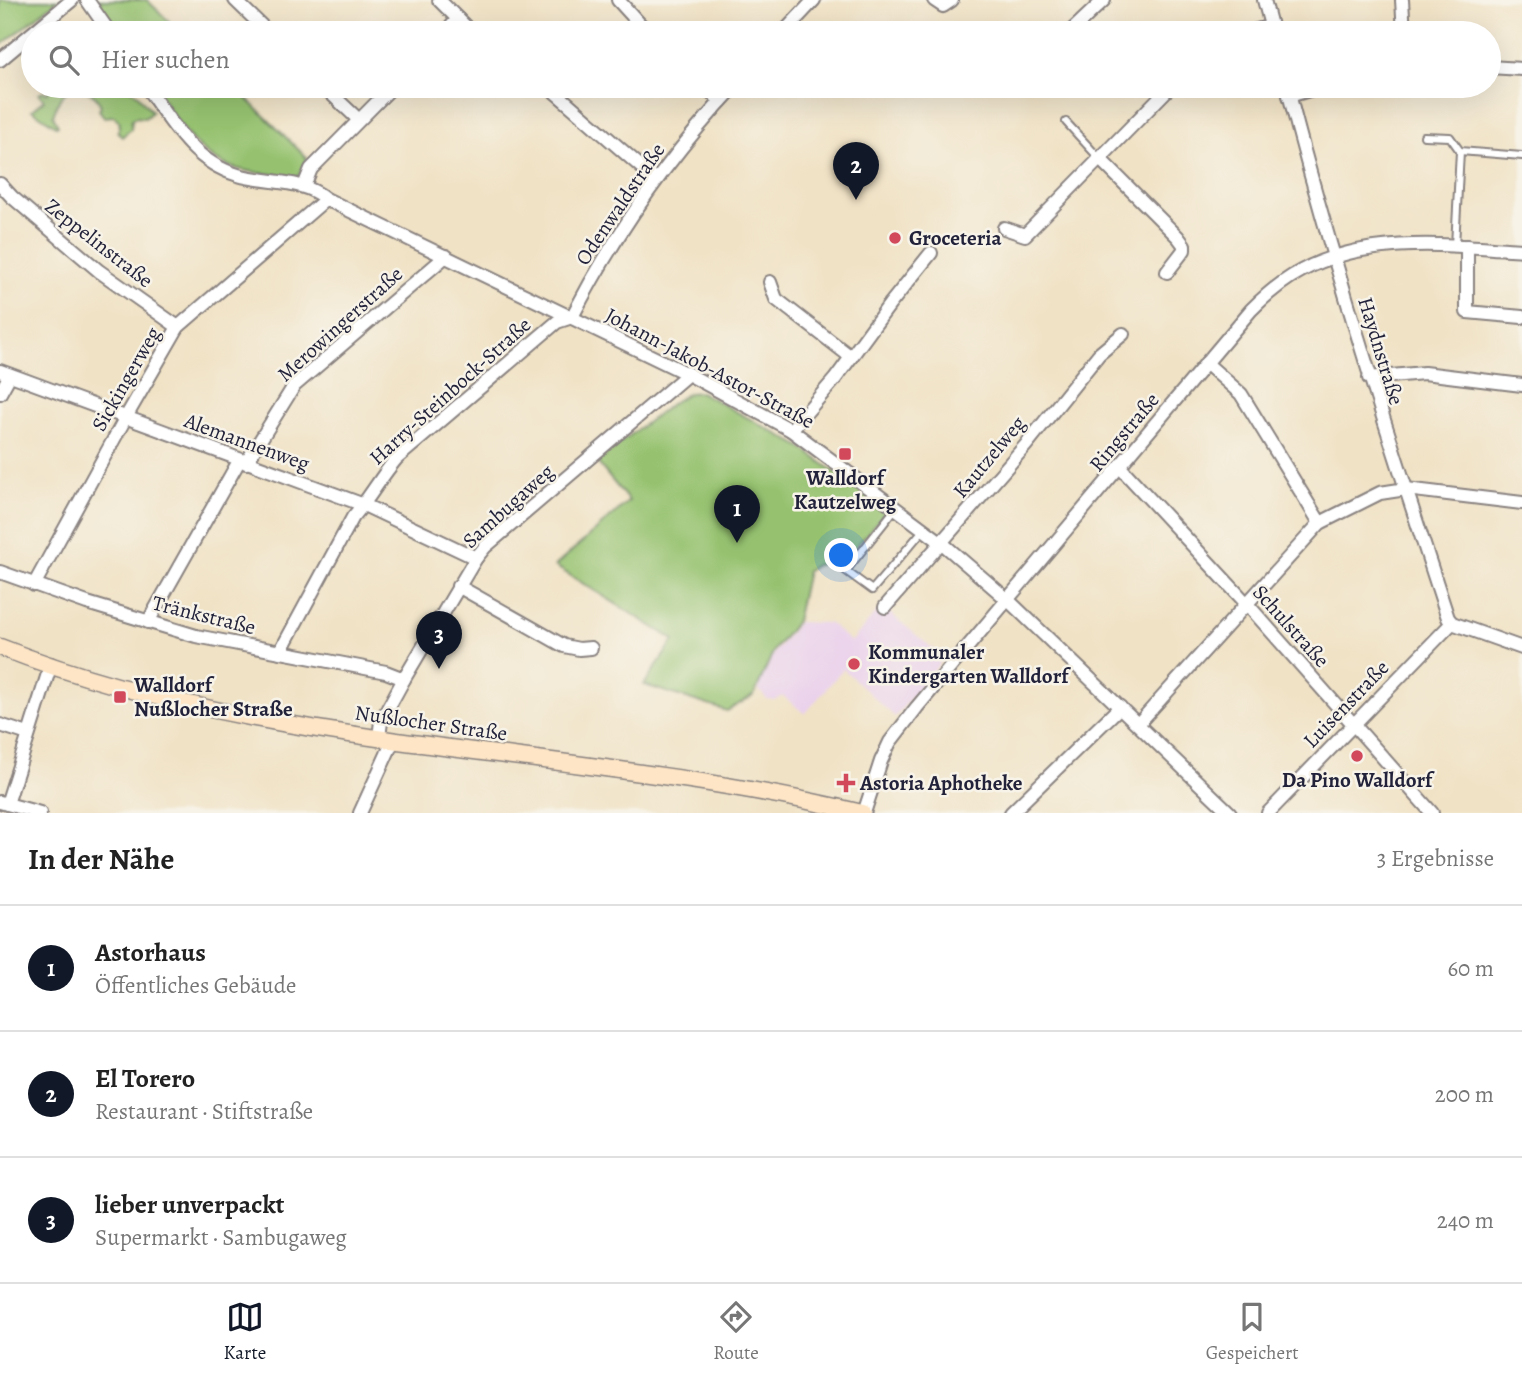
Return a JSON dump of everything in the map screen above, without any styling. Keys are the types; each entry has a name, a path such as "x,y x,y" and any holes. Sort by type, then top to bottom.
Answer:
{"street":[{"path":"47,21 72,0"},
{"path":"87,0 102,21"},
{"path":"235,0 257,21"},
{"path":"439,0 458,19"},
{"path":"618,0 637,21"},
{"path":"934,0 943,6 952,0"},
{"path":"1082,21 1104,0"},
{"path":"1264,0 1270,21"},
{"path":"1402,0 1403,21"},
{"path":"793,21 809,2"},
{"path":"0,60 21,42"},
{"path":"1501,68 1522,69"},
{"name":"Johann-Jakob-Astor-Straße","path":"155,98 188,144 218,167 239,176 304,186 688,374 791,429 942,543 1008,600 1230,813"},
{"path":"336,98 359,120"},
{"path":"304,186 311,169 381,98"},
{"path":"562,98 655,179"},
{"path":"718,98 721,101"},
{"name":"Odenwaldstraße","path":"572,317 622,226 655,179 724,98"},
{"path":"1004,228 1025,235 1159,98"},
{"name":"Haydnstraße","path":"1290,98 1332,257 1369,378 1448,618 1452,623"},
{"path":"1100,158 1184,245 1184,250 1167,272"},
{"name":"Zeppelinstraße","path":"0,184 99,271 178,327"},
{"name":"Sickingerweg","path":"34,585 125,417 178,327 326,199"},
{"name":"Ringstraße","path":"863,813 890,742 917,706 1251,310 1270,292 1300,271 1332,257 1359,251 1393,246 1461,246 1522,250"},
{"path":"1461,246 1466,312 1522,317"},
{"path":"791,429 851,357 931,253"},
{"name":"Merowingerstraße","path":"148,622 242,462 295,386 446,256"},
{"path":"771,282 776,299 851,357"},
{"name":"Harry-Steinbock-Straße","path":"280,652 353,517 364,505 374,485 396,459 557,322 572,317"},
{"name":"Kautzelweg","path":"885,607 1026,445 1099,354 1123,334"},
{"path":"1206,363 1241,394 1320,523"},
{"path":"0,393 5,373"},
{"name":"Alemannenweg","path":"5,373 364,505 476,558"},
{"path":"1369,378 1424,373 1522,385"},
{"name":"Sambugaweg","path":"360,813 386,740 381,721 476,558 485,547 688,374"},
{"name":"Schulstraße","path":"1120,467 1247,604 1432,813"},
{"path":"1138,724 1320,523 1380,493 1406,489 1522,503"},
{"name":"Tränkstraße","path":"0,572 196,636 386,672 404,679"},
{"path":"458,586 564,646 591,648"},
{"path":"1452,623 1522,648"},
{"name":"Luisenstraße","path":"1268,813 1452,623"},
{"name":"Nußlocher Straße","path":"0,646 138,691 236,713 386,740 718,783 863,813"},
{"path":"40,813 4,807 51,664"},
{"path":"1011,813 1120,707"},
{"path":"0,725 28,734"}],"lane":[{"path":"1066,122 1100,158"},
{"path":"1424,136 1450,137 1460,151 1461,246"},
{"path":"1460,151 1522,156"},
{"path":"896,508 846,571 872,590 924,529"}],"shaded area":[{"name":"Kommunaler Kindergarten Walldorf","path":"879,609 885,609 944,658 895,717 843,669 805,714 783,696 774,700 767,699 759,690 775,652 798,622 829,623 851,642"}],"green space":[{"path":"0,0 58,0 32,21 21,21 21,29 0,46"},
{"path":"97,0 147,0 169,21 111,21"},
{"path":"42,98 61,98 53,116 58,125 32,110 44,100"},
{"path":"96,98 140,98 152,112 145,118 132,119 131,129 122,137 118,133 120,122 114,116 104,117 99,110 101,106"},
{"path":"162,98 246,98 307,158 298,177 238,169 210,156 179,124"},
{"path":"700,392 798,445 887,510 845,560 816,565 807,571 796,622 774,650 754,695 727,711 644,685 674,640 555,566 629,501 596,461 675,401 689,393"}],"place":[{"name":"El Torero","path":"856,200"},
{"name":"Groceteria","path":"895,238"},
{"name":"Walldorf Kautzelweg","path":"845,454"},
{"name":"Astorhaus","path":"737,543"},
{"name":"Kommunaler Kindergarten Walldorf","path":"854,664"},
{"name":"lieber unverpackt","path":"439,669"},
{"name":"Walldorf Nußlocher Straße","path":"120,697"},
{"name":"Da Pino Walldorf","path":"1357,756"},
{"name":"Astoria Aphotheke","path":"846,783"}]}
